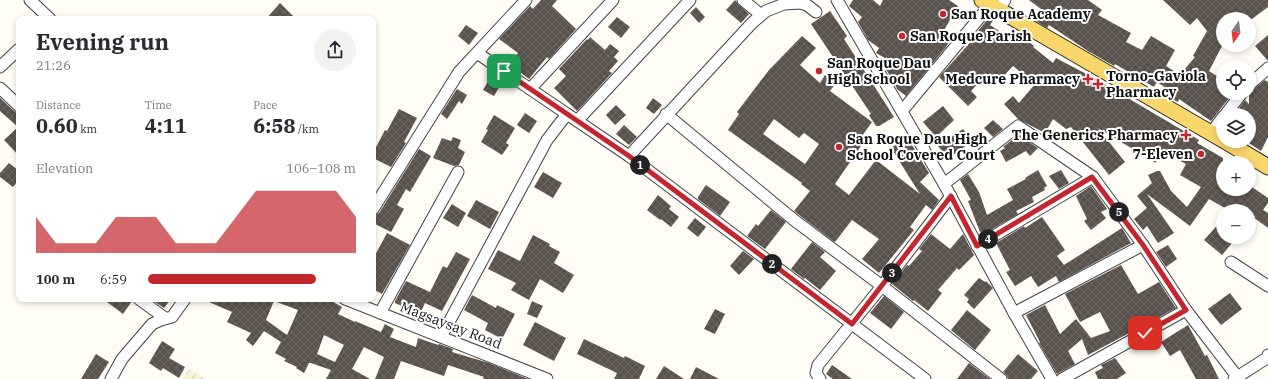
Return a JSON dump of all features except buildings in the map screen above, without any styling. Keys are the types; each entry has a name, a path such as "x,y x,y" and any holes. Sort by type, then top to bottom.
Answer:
{"main road":[{"path":"994,4 1216,136"},
{"path":"1237,148 1268,167"}],"street":[{"path":"30,0 47,16"},
{"path":"376,204 459,72 526,0"},
{"path":"530,89 613,0"},
{"path":"577,121 690,0"},
{"path":"743,0 761,15"},
{"path":"837,0 951,196 1049,378"},
{"path":"629,156 666,114 752,23 766,11 784,4 800,3 807,5 816,12"},
{"path":"902,111 994,4"},
{"path":"0,67 16,52"},
{"path":"477,53 629,156 925,379"},
{"path":"1256,79 1268,68"},
{"path":"0,88 16,103"},
{"path":"1230,108 1237,100"},
{"path":"441,337 546,140 567,114"},
{"path":"666,114 794,220 882,286 1001,379"},
{"path":"944,184 1018,126 1092,177 1143,245 1186,310 1237,378 1268,356"},
{"path":"380,313 458,172"},
{"path":"977,246 1092,177"},
{"path":"820,379 816,373 818,365 882,286 951,196"},
{"path":"1014,313 1143,245"},
{"path":"1231,262 1268,286"},
{"path":"143,302 165,318"},
{"path":"111,379 122,359 152,324 165,318 172,317 183,302"},
{"name":"Magsaysay Road","path":"352,302 547,379"},
{"path":"1062,379 1186,310"}],"shaded area":[{"path":"189,369 206,379 183,379"}],"place":[{"name":"San Roque Academy","path":"943,14"},
{"name":"San Roque Parish","path":"902,36"},
{"name":"San Roque Dau High School","path":"819,71"},
{"name":"Medcure Pharmacy","path":"1088,79"},
{"name":"Torno-Gaviola Pharmacy","path":"1098,84"},
{"name":"The Generics Pharmacy","path":"1186,135"},
{"name":"San Roque Dau High School Covered Court","path":"839,147"},
{"name":"7-Eleven","path":"1201,154"}],"route":[{"path":"504,71 629,156 852,324 951,196 977,246 1092,177 1143,245 1186,310 1145,333"}]}
